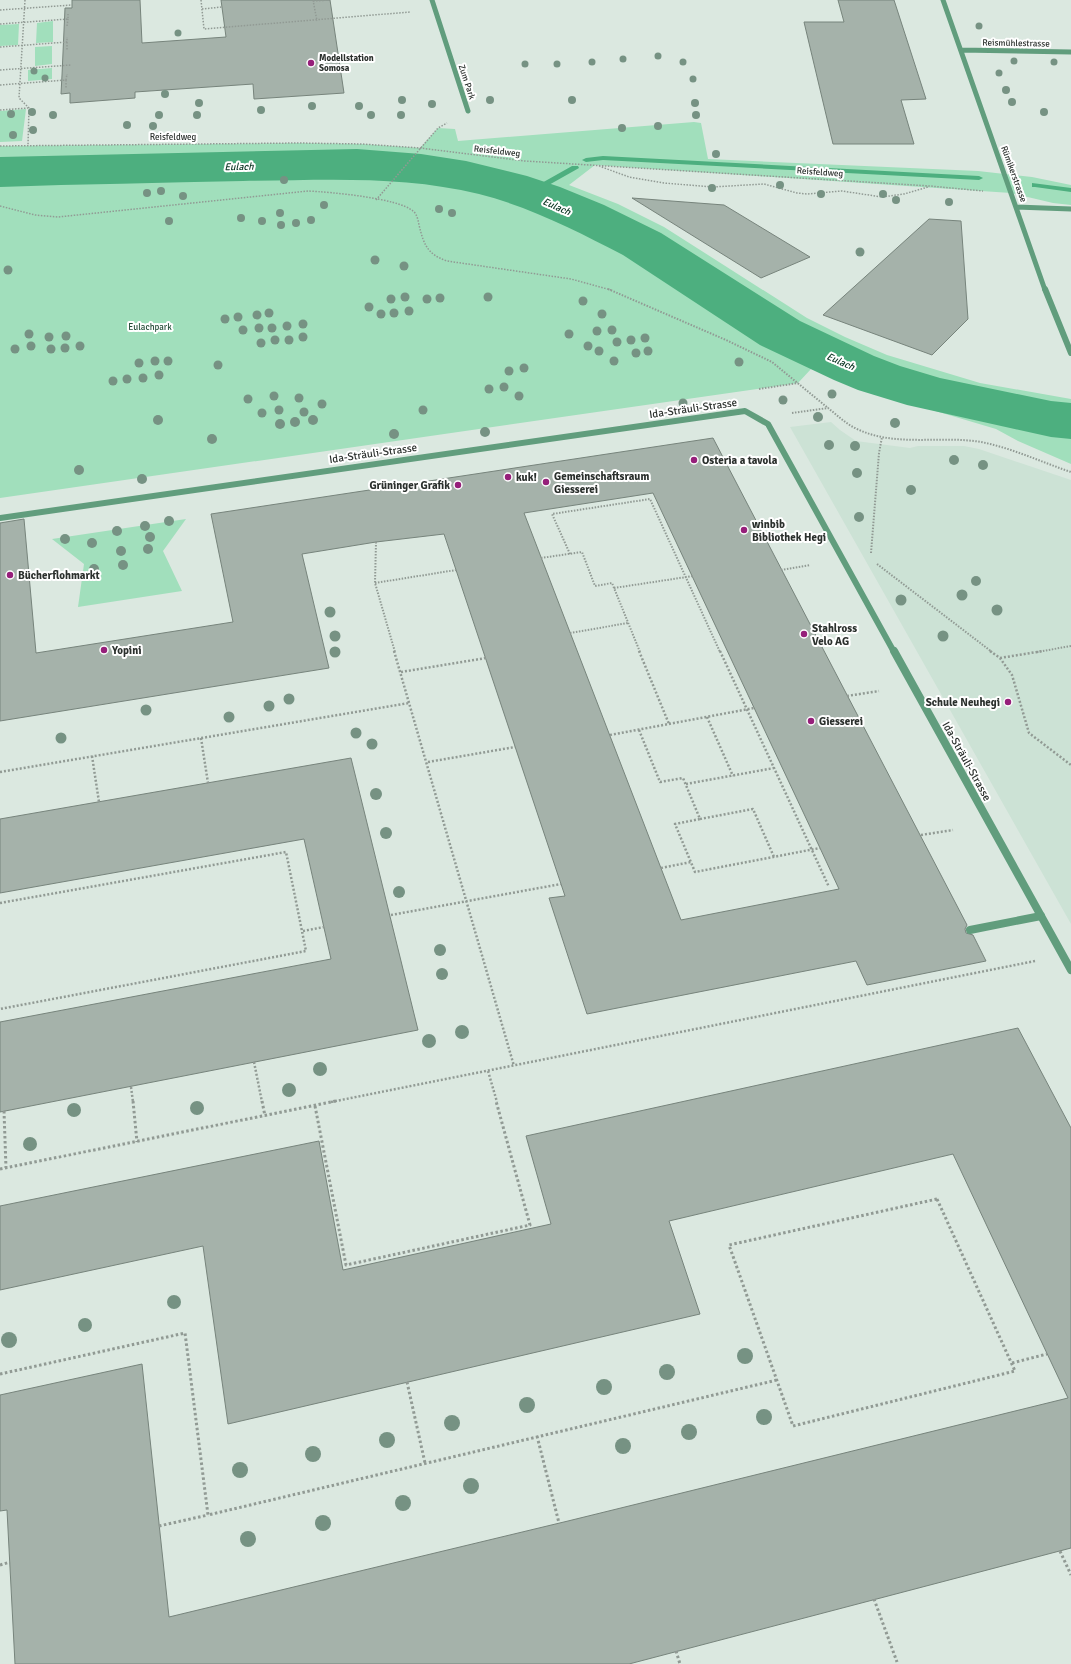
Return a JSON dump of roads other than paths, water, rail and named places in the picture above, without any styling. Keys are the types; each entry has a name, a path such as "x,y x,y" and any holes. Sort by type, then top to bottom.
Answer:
{"street":[{"name":"Zum Park","path":"432,0 468,111"},
{"name":"Rümikerstrasse","path":"943,0 1051,306 1071,353"},
{"name":"Reismühlestrasse","path":"961,50 1071,52"},
{"path":"1016,207 1071,209"},
{"name":"Ida-Sträuli-Strasse","path":"0,518 745,411 768,424 1071,970"},
{"path":"970,930 1041,916"}],"waterway":[{"path":"586,160 603,158 979,178"},
{"name":"Eulach","path":"0,172 357,164 399,166 444,172 488,181 528,193 557,204 586,216 642,244 780,333 854,368 879,378 928,393 1051,419 1071,421"},
{"path":"528,193 575,168"},
{"path":"1035,185 1071,190"},
{"path":"1025,414 1042,425 1071,434"}],"place":[{"name":"Modellstation Somosa","path":"311,63"},
{"name":"Osteria a tavola","path":"694,460"},
{"name":"kuk!","path":"508,477"},
{"name":"Gemeinschaftsraum Giesserei","path":"546,482"},
{"name":"Grüninger Grafik","path":"458,485"},
{"name":"winbib Bibliothek Hegi","path":"744,530"},
{"name":"Bücherflohmarkt","path":"10,575"},
{"name":"Stahlross Velo AG","path":"804,634"},
{"name":"Yopini","path":"104,650"},
{"name":"Schule Neuhegi","path":"1008,702"},
{"name":"Giesserei","path":"811,721"}],"park label":[{"name":"Eulachpark","path":"150,327"}]}
